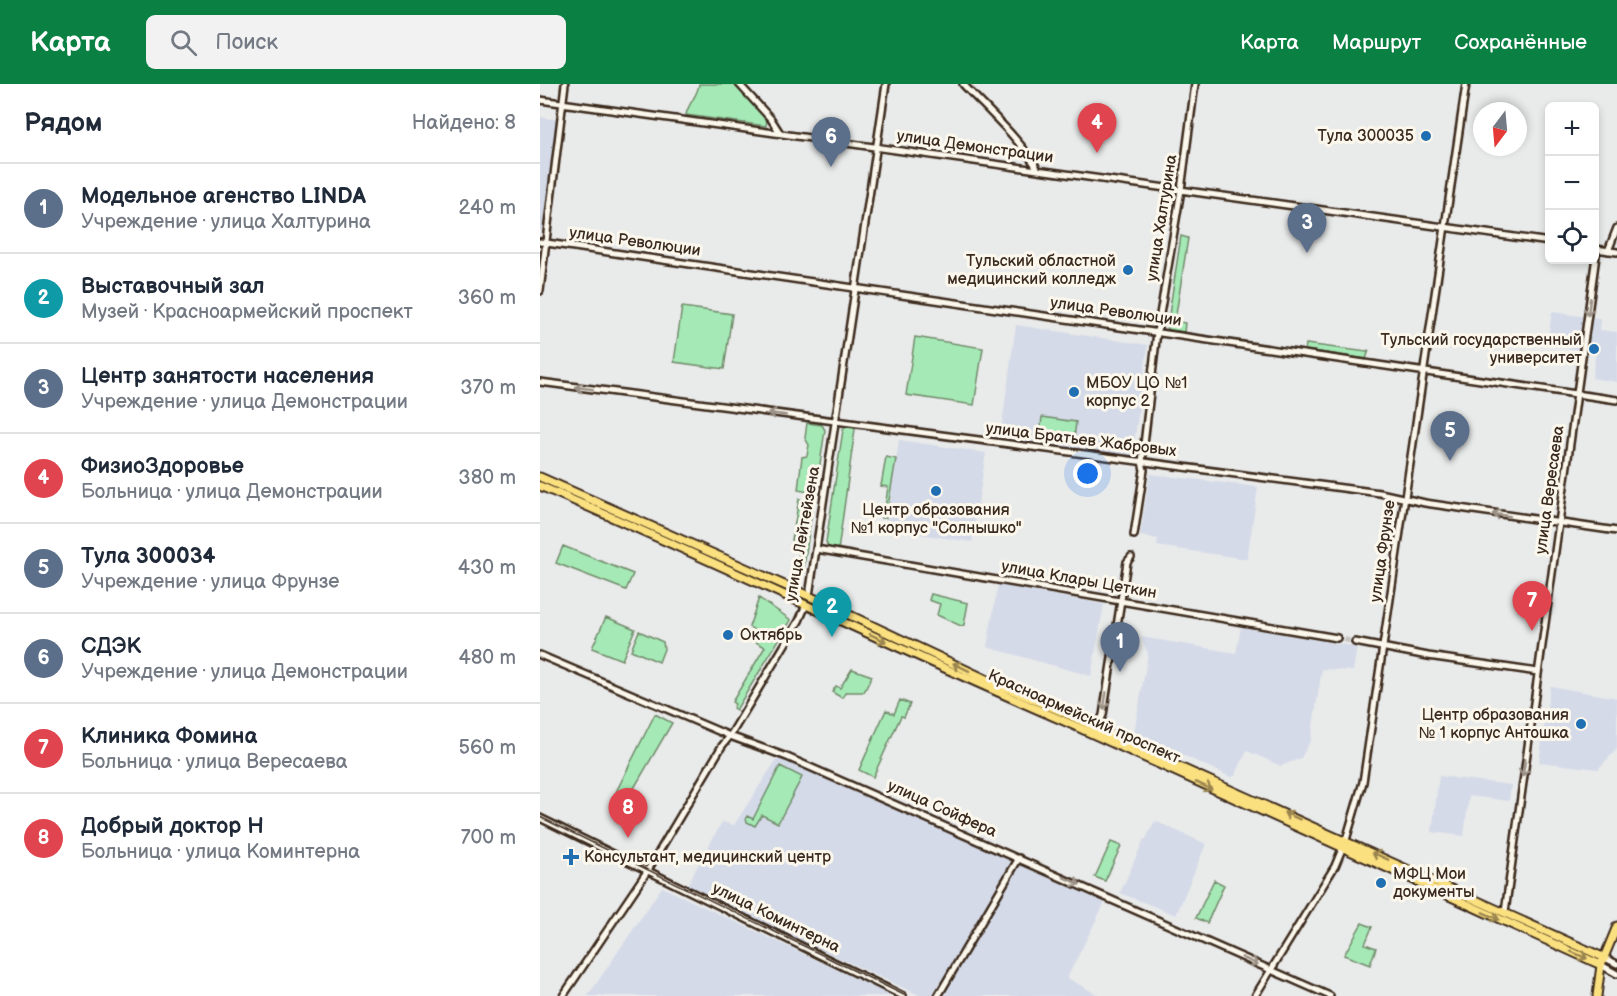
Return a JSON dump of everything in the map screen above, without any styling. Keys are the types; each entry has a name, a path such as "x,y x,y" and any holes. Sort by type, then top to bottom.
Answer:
{"main road":[{"name":"Красноармейский проспект","path":"540,477 809,596 1155,756 1505,912 1603,962"},
{"name":"Красноармейский проспект","path":"540,486 806,604 1342,849 1603,962"},
{"name":"улица Лейтейзена","path":"806,604 809,596"},
{"name":"улица Фрунзе","path":"1342,849 1346,840"},
{"path":"1597,996 1603,962 1617,926"}],"street":[{"path":"540,291 543,242 565,84"},
{"path":"739,84 771,119 780,133"},
{"name":"улица Лейтейзена","path":"809,596 886,84"},
{"path":"963,84 1034,161 1038,170"},
{"name":"улица Халтурина","path":"1134,535 1144,470 1142,462 1157,332 1181,190 1195,84"},
{"name":"улица Фрунзе","path":"1346,840 1364,782 1466,84"},
{"name":"улица Демонстрации","path":"540,100 1545,241"},
{"path":"1608,251 1617,228"},
{"name":"улица Революции","path":"543,242 1617,399"},
{"path":"1599,250 1617,252"},
{"name":"улица Вересаева","path":"1505,912 1594,264"},
{"name":"улица Братьев Жабровых","path":"540,382 1380,493 1425,503 1617,531"},
{"name":"улица Клары Цеткин","path":"816,549 1337,639"},
{"path":"1097,728 1103,715 1127,562 1131,557"},
{"name":"улица Лейтейзена","path":"563,996 648,870 799,621 806,604"},
{"path":"1355,642 1428,656 1538,672"},
{"name":"улица Сойфера","path":"540,655 730,736 787,757 1330,996"},
{"name":"улица Коминтерна","path":"540,818 903,996"},
{"name":"улица Фрунзе","path":"1255,996 1335,866 1342,849"},
{"path":"938,996 1019,858"},
{"name":"Красноармейский проспект","path":"1603,962 1617,964"},
{"name":"Красноармейский проспект","path":"1603,962 1617,974"}],"shaded area":[{"path":"540,117 557,120 542,230 540,230"},
{"name":"Тульский государственный университет","path":"1552,312 1601,319 1600,330 1617,332 1617,382 1592,378 1596,352 1547,345"},
{"name":"МБОУ ЦО №1 корпус 2","path":"1016,325 1148,345 1132,457 1000,438"},
{"name":"Центр образования №1 корпус \"Солнышко\"","path":"899,440 986,453 972,542 886,529"},
{"path":"1150,474 1258,487 1247,559 1157,546 1158,539 1140,536"},
{"path":"998,585 1104,604 1091,676 987,647"},
{"path":"1241,627 1357,647 1353,671 1322,669 1311,739 1301,758 1281,766 1247,751 1235,776 1231,777 1134,733 1148,654 1141,637 1236,653"},
{"name":"Центр образования № 1 корпус Антошка","path":"1550,686 1617,698 1617,749 1598,769 1539,762"},
{"path":"779,756 1015,860 934,996 921,996 686,887 722,822 734,825"},
{"path":"1439,776 1511,785 1509,801 1469,796 1464,836 1432,832"},
{"path":"1155,821 1206,844 1176,915 1120,893 1144,839"},
{"path":"1019,861 1105,902 1067,978 1100,996 941,996"},
{"path":"662,887 893,996 588,996"}],"green space":[{"path":"699,84 735,84 767,120 766,126 686,115"},
{"path":"1181,236 1188,238 1175,321 1185,323 1184,332 1167,328"},
{"path":"682,307 732,314 724,369 674,362"},
{"path":"915,337 983,348 974,405 906,395"},
{"path":"1306,344 1367,352 1369,350 1366,359 1305,350"},
{"path":"1042,417 1076,422 1074,439 1040,435"},
{"path":"807,423 822,425 825,430 814,493 798,490 802,457 807,456 809,445 805,438"},
{"path":"846,427 855,427 855,429 838,551 828,547 826,542 843,430"},
{"path":"886,457 896,459 886,518 881,518 888,487 881,486"},
{"path":"799,499 813,502 804,568 798,564 800,542 792,540"},
{"path":"563,546 633,574 626,590 556,563"},
{"path":"931,594 968,603 964,625 961,626 937,615 940,604 929,600"},
{"path":"759,598 791,620 736,710 732,702 765,647 754,641 759,633 749,627"},
{"path":"606,617 635,629 622,660 592,648"},
{"path":"639,631 663,642 664,649 659,662 631,650"},
{"path":"852,669 872,676 864,692 846,692 842,698 832,692 836,686 840,688"},
{"path":"900,700 910,704 904,717 901,716 873,777 859,770 886,710 894,714"},
{"path":"655,714 672,723 623,807 611,802"},
{"path":"780,766 802,777 778,823 762,815 755,826 747,822 747,816 753,819"},
{"path":"1111,842 1121,846 1105,881 1095,877"},
{"path":"1214,880 1224,885 1207,923 1196,918"},
{"path":"1362,923 1372,927 1365,944 1376,948 1370,965 1344,955"}],"tunnel":[{"path":"1337,638 1355,642"}],"tram line":[{"path":"540,817 906,996"}],"place":[{"name":"Тула 300035","path":"1426,136"},
{"name":"ФизиоЗдоровье","path":"1097,153"},
{"name":"СДЭК","path":"831,167"},
{"name":"Центр занятости населения","path":"1307,253"},
{"name":"Тульский областной медицинский колледж","path":"1128,270"},
{"name":"Тульский государственный университет","path":"1594,349"},
{"name":"МБОУ ЦО №1 корпус 2","path":"1074,392"},
{"name":"Тула 300034","path":"1450,461"},
{"name":"Центр образования №1 корпус \"Солнышко\"","path":"936,491"},
{"name":"Клиника Фомина","path":"1532,631"},
{"name":"Октябрь","path":"728,635"},
{"name":"Выставочный зал","path":"832,637"},
{"name":"Модельное агенство LINDA","path":"1120,672"},
{"name":"Центр образования № 1 корпус Антошка","path":"1581,724"},
{"name":"Добрый доктор Н","path":"628,838"},
{"name":"Консультант, медицинский центр","path":"571,857"},
{"name":"МФЦ Мои документы","path":"1381,883"}]}
